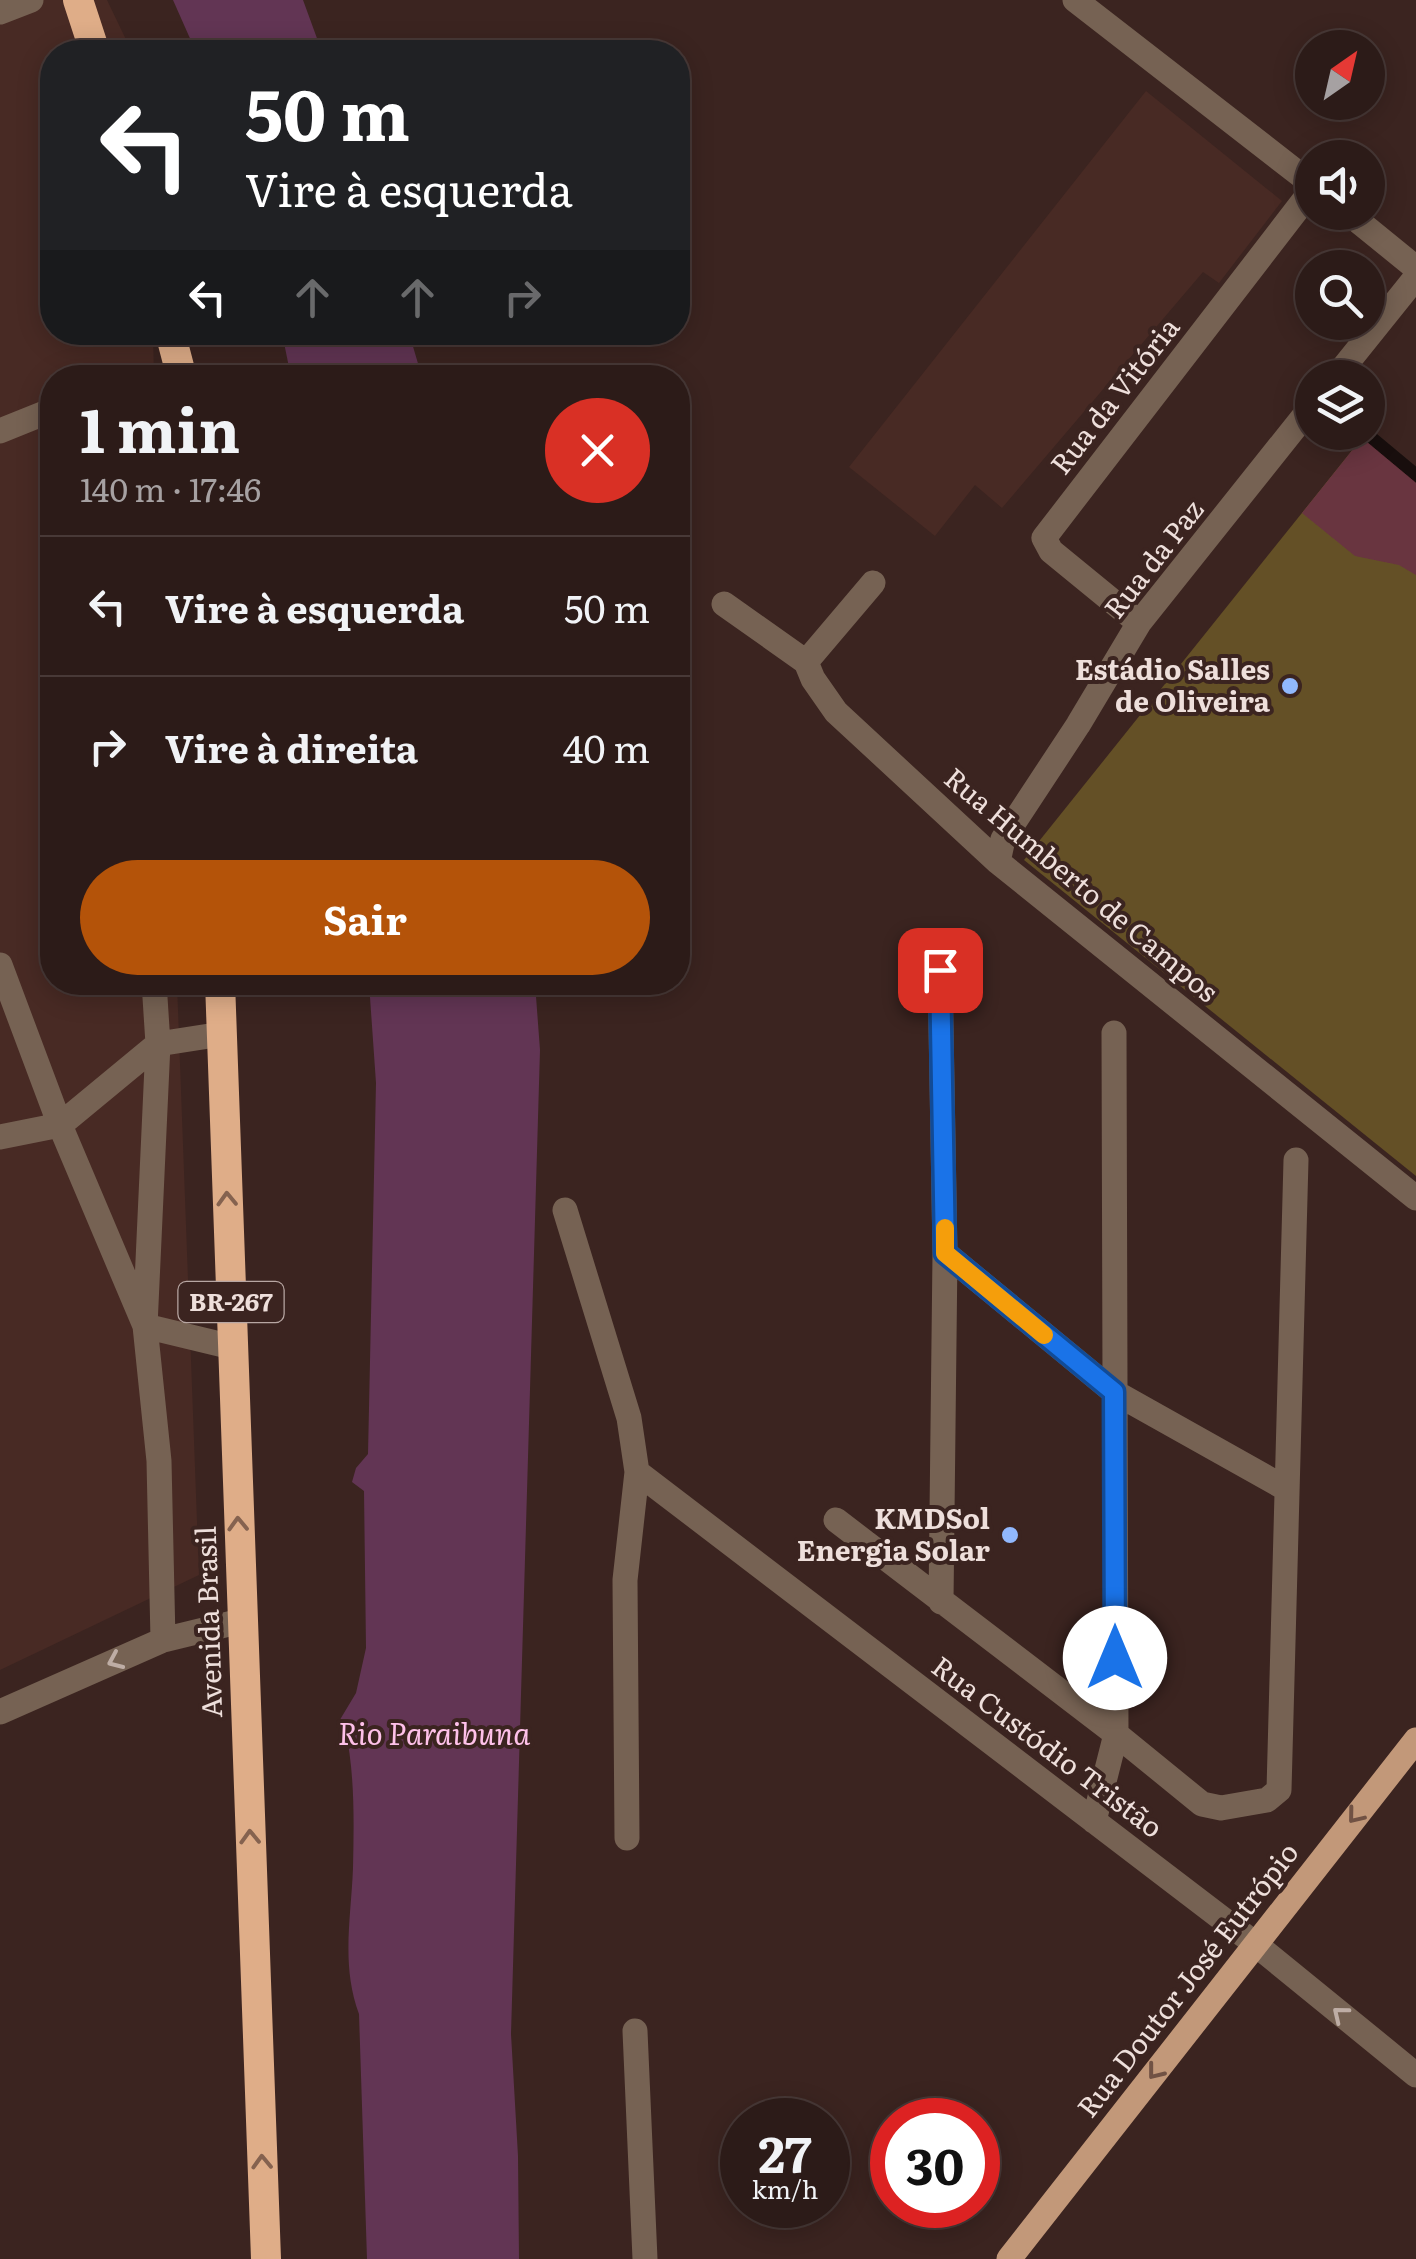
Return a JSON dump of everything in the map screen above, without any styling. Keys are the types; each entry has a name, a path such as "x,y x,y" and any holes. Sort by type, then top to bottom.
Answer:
{"highway":[{"path":"78,0 92,40"},
{"name":"Avenida Brasil","path":"220,995 266,2259"}],"main road":[{"name":"Rua Doutor José Eutrópio","path":"1009,2259 1254,1943 1413,1751"}],"street":[{"path":"0,12 31,0"},
{"path":"1076,0 1295,174"},
{"name":"Rua da Vitória","path":"1139,623 1045,545 1044,538 1295,209"},
{"path":"1369,230 1416,268"},
{"path":"1349,360 1416,277"},
{"path":"0,432 40,415"},
{"name":"Rua da Paz","path":"998,862 1003,839 1139,623 1295,427"},
{"path":"806,662 873,583"},
{"name":"Rua Humberto de Campos","path":"724,604 806,662 836,712 998,862 1416,1198"},
{"path":"0,965 60,1126 145,1326"},
{"path":"940,970 945,1253 941,1602"},
{"path":"155,995 158,1044 145,1326 160,1461 163,1640"},
{"path":"1094,1821 1116,1734 1114,1032"},
{"path":"0,1137 60,1126 158,1044 222,1034"},
{"path":"836,1520 1202,1804 1221,1808 1267,1800 1279,1790 1296,1160"},
{"path":"566,1210 629,1418 637,1472 625,1580 627,1838"},
{"path":"945,1253 1114,1392 1285,1488"},
{"path":"145,1326 232,1347"},
{"name":"Rua Custódio Tristão","path":"637,1472 1254,1943 1416,2075"},
{"path":"0,1712 163,1640 241,1621"},
{"path":"635,2032 645,2259"}],"shaded area":[{"path":"0,0 107,0 126,40 40,40 40,345 153,345 154,365 40,365 40,995 177,995 199,1575 0,1670"},
{"path":"1146,91 1282,201 1219,283 1203,272 1002,508 975,485 935,536 849,467"},
{"name":"Estádio Salles de Oliveira","path":"1352,450 1376,450 1416,483 1416,1176 1024,860"}],"water":[{"path":"173,0 303,0 318,40 191,40"},
{"path":"284,345 413,345 418,365 289,365"},
{"name":"Rio Paraibuna","path":"370,995 536,995 540,1050 511,2034 519,2259 367,2259 359,2014 349,1960 354,1815 348,1745 345,1728 338,1723 356,1693 366,1648 364,1491 352,1482 356,1468 368,1454 376,1083"}],"building":[{"path":"1352,450 1376,450 1416,483 1416,575 1399,565 1355,556 1302,513"}],"slow traffic":[{"path":"945,1228 945,1253 1044,1335"}],"place":[{"name":"Estádio Salles de Oliveira","path":"1290,686"},
{"name":"KMDSol Energia Solar","path":"1010,1535"}],"route":[{"path":"940,970 945,1253 1114,1392 1115,1658"}]}
